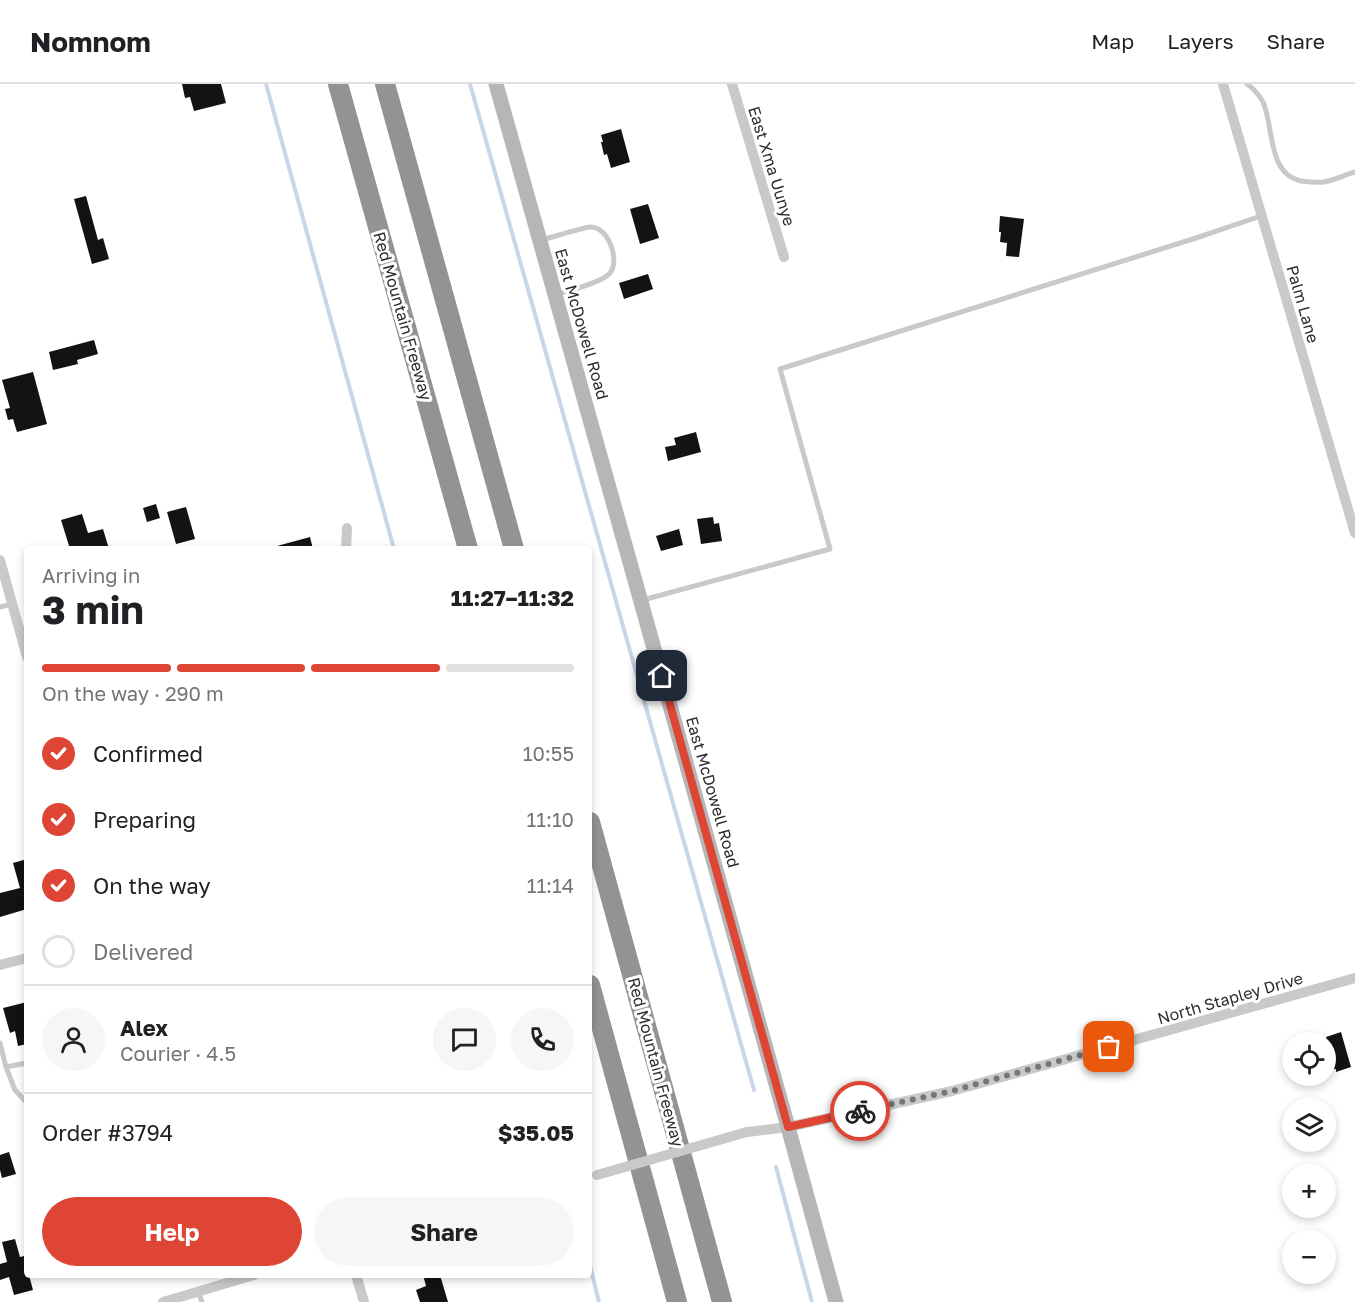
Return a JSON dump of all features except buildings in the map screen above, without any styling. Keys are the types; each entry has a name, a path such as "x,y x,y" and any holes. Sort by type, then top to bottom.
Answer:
{"highway":[{"name":"Red Mountain Freeway","path":"338,84 467,546"},
{"path":"385,84 513,546"},
{"name":"Red Mountain Freeway","path":"592,829 722,1302"},
{"path":"592,992 677,1302"}],"street":[{"name":"East McDowell Road","path":"496,84 836,1302"},
{"name":"East Xma Uunye","path":"732,84 784,257"},
{"name":"Palm Lane","path":"1223,84 1355,533"},
{"path":"346,528 346,546"},
{"path":"0,560 24,646"},
{"path":"0,965 24,959"},
{"name":"North Stapley Drive","path":"593,1176 747,1132 788,1127 952,1091 1355,978"},
{"path":"163,1302 200,1297 247,1278"},
{"path":"357,1278 364,1302"}],"lane":[{"path":"1248,84 1263,101 1275,156 1282,171 1294,179 1308,182 1323,182 1355,172"},
{"path":"641,600 830,549 780,369 1262,216"},
{"path":"540,240 591,227 601,229 608,237 614,259 613,270 607,277 555,295"},
{"path":"0,607 12,604"},
{"path":"0,1043 15,1090 24,1100"},
{"path":"6,1067 24,1064"}],"waterway":[{"path":"266,84 393,546"},
{"path":"470,84 754,1090"},
{"path":"776,1167 812,1302"},
{"path":"592,1274 599,1302"}],"way so far":[{"path":"860,1111 952,1091 1109,1047"}],"route":[{"path":"662,676 788,1127 860,1111"}]}
